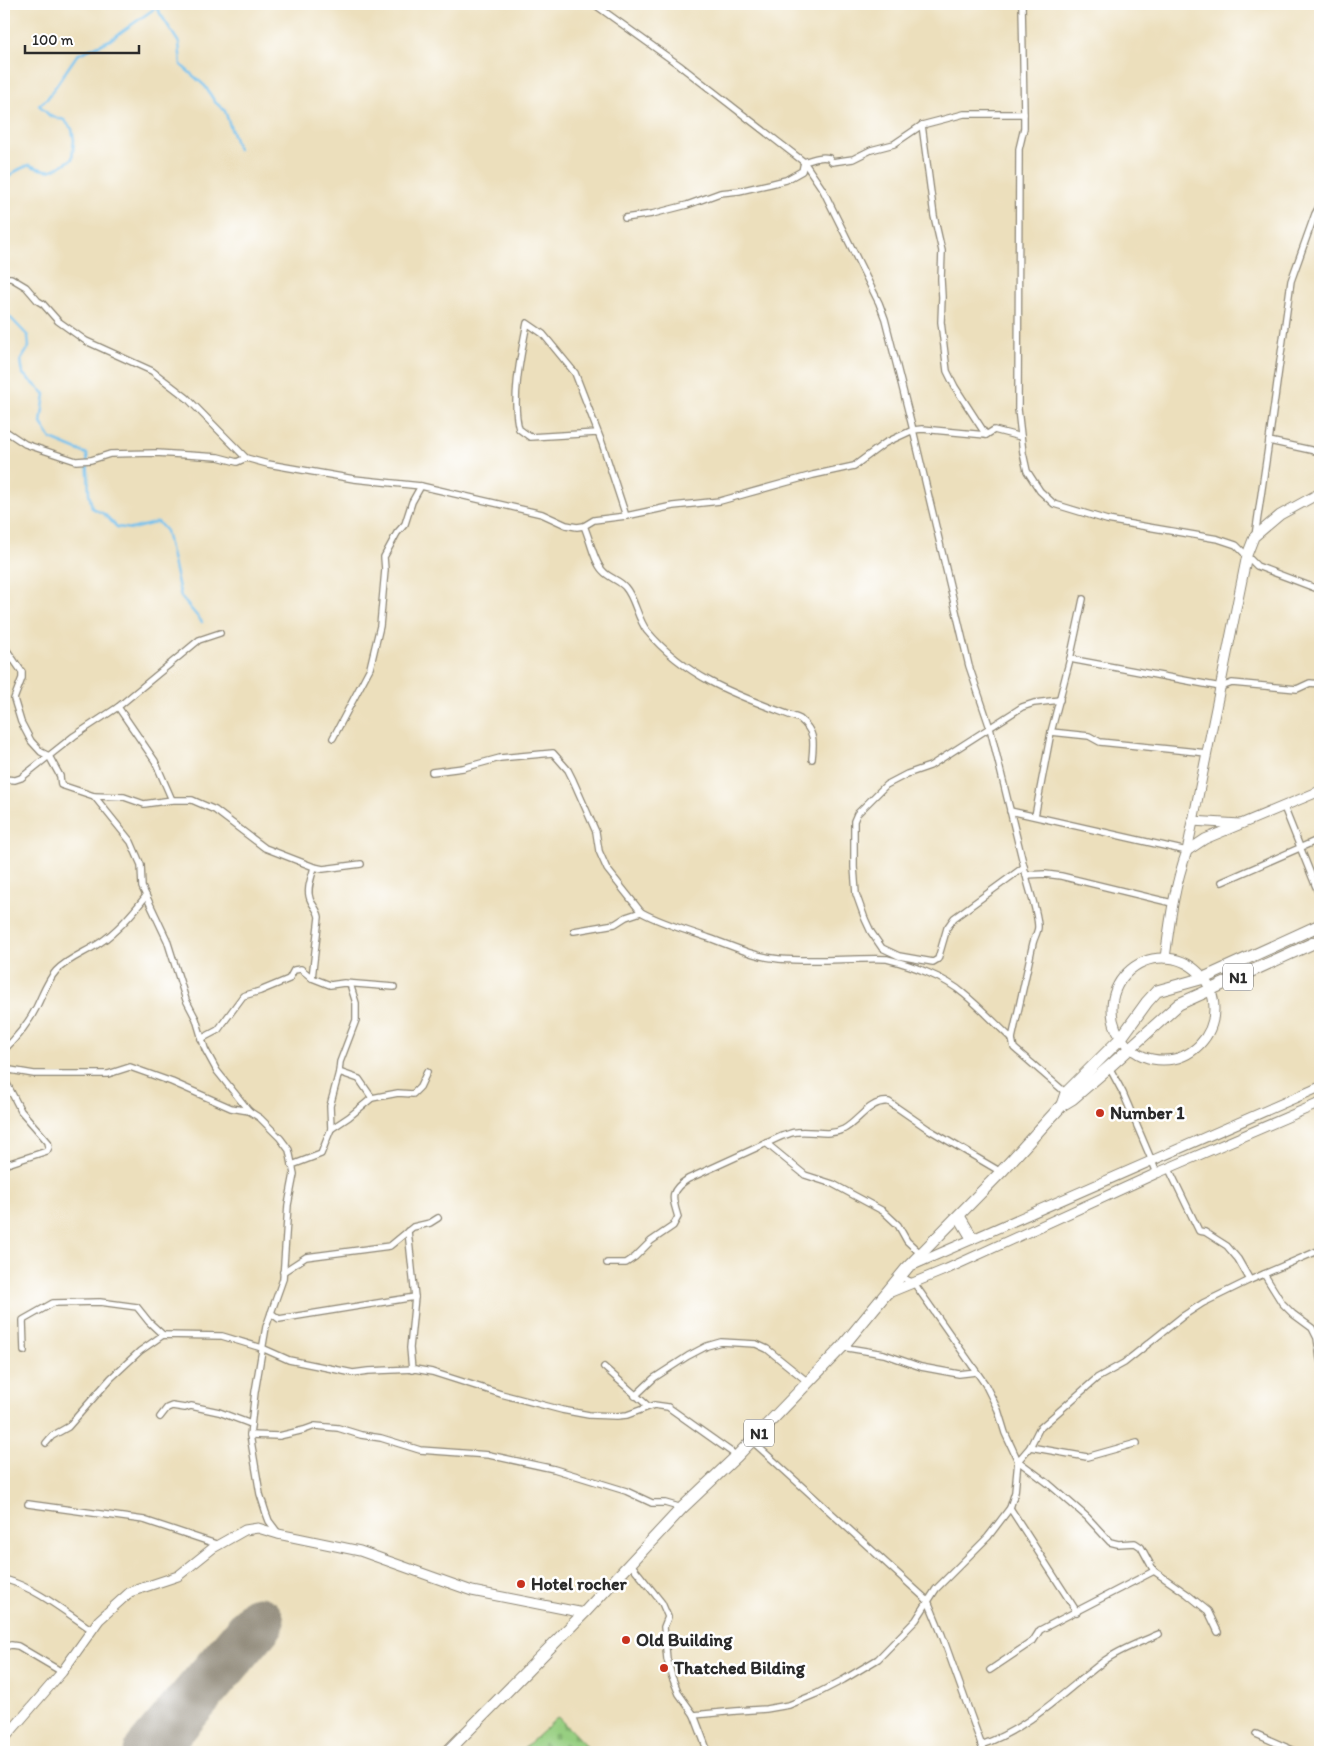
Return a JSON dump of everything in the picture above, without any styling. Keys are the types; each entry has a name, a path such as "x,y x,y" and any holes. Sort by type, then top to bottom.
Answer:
{"highway":[{"name":"N1","path":"447,1752 584,1613 682,1508 752,1441 842,1347 883,1294 1001,1172 1121,1038 1146,1002 1157,991 1204,978 1320,925"},
{"name":"N1","path":"1067,1099 1109,1068 1179,1004 1320,940"},
{"path":"1169,987 1179,1004"},
{"path":"1146,1002 1160,1020"},
{"path":"959,1216 972,1238"}],"street":[{"path":"594,4 678,65 804,162 823,190 880,305 913,430 968,666 990,728 1038,928 1012,1039 1014,1048 1067,1099"},
{"path":"1022,4 1024,128 1019,149 1018,409 1027,471 1040,491 1054,504 1107,520 1218,539 1236,545 1257,566 1315,588 1320,588"},
{"path":"804,162 824,157 829,158 832,162 854,159 870,150 894,144 922,125 964,114 1024,114"},
{"path":"922,125 934,216 942,251 941,322 947,371 986,435"},
{"path":"625,218 652,214 687,205 720,193 739,191 786,180 802,171 804,162"},
{"path":"1165,958 1177,878 1187,851 1247,555 1254,536 1291,281 1320,205"},
{"path":"5,278 11,278 26,287 53,316 86,341 152,370 188,398 246,458 268,464 354,479 421,486 542,514 570,526 584,526 594,520 626,516 673,506 720,501 813,474 854,466 885,443 913,430 922,429 986,435 994,430 1021,437"},
{"path":"597,433 530,437 519,429 515,403 527,324 543,334 575,373 597,433 626,516"},
{"path":"4,430 25,444 76,462 110,454 156,453 218,457 237,462 246,458"},
{"path":"1269,442 1320,452"},
{"path":"333,738 370,668 380,626 385,570 384,557 397,533 405,524 412,502 421,486"},
{"path":"1254,536 1280,514 1320,493"},
{"path":"584,526 598,565 607,575 625,587 647,630 672,657 735,695 800,719 808,726 814,741 812,759"},
{"path":"1035,816 1051,732 1083,599"},
{"path":"4,779 15,780 20,778 93,722 118,707 199,640 220,633"},
{"path":"4,646 22,672 22,678 14,699 21,722 30,740 49,756 60,776 61,785 94,796 124,797 144,804 172,800 192,800 212,808 265,848 314,867 323,869 361,864"},
{"path":"1070,659 1221,687 1232,683 1297,689 1310,683 1320,684"},
{"path":"1024,867 954,918 948,928 938,959 933,962 899,956 882,948 865,919 856,894 854,821 856,814 886,785 930,766 1022,707 1034,703 1060,700"},
{"path":"118,707 155,761 172,800"},
{"path":"1051,732 1089,736 1100,742 1207,753"},
{"path":"432,772 463,768 500,758 552,753 568,770 573,780 596,832 599,851 604,865 641,912 661,922 714,940 742,952 762,957 780,959 887,959 902,962 945,981 963,993 1012,1039"},
{"path":"1010,812 1187,851 1205,839 1320,791"},
{"path":"94,796 131,842 141,865 141,883 167,940 186,1000 196,1019 201,1039 217,1071 249,1111 260,1118 289,1150 294,1174 288,1205 283,1282 271,1313 262,1348 250,1435 266,1513 278,1534"},
{"path":"1284,807 1320,897"},
{"path":"1192,821 1242,824"},
{"path":"1222,882 1320,839"},
{"path":"312,978 319,917 308,893 314,867"},
{"path":"1026,875 1045,874 1061,876 1172,903"},
{"path":"4,1050 30,1018 56,971 72,958 84,954 103,941 127,920 146,896"},
{"path":"574,931 615,924 626,917 641,912"},
{"path":"1165,958 1184,963 1204,978 1209,989 1214,1017 1208,1033 1197,1047 1182,1056 1165,1060 1142,1055 1131,1048 1121,1038 1112,1014 1113,1000 1118,986 1126,974 1137,965 1165,958"},
{"path":"201,1039 218,1030 243,996 289,979 294,970 301,969 312,978 330,985 350,984 394,987"},
{"path":"292,1165 321,1154 331,1130 330,1106 340,1062 356,1020 356,1003 350,984"},
{"path":"4,1069 34,1074 108,1074 130,1067 172,1082 231,1108 249,1111"},
{"path":"1109,1068 1119,1083 1157,1173"},
{"path":"339,1072 359,1079 372,1098"},
{"path":"331,1130 349,1118 372,1098 398,1093 413,1094 420,1087 427,1072"},
{"path":"4,1078 21,1111 48,1142 49,1147 47,1152 4,1165"},
{"path":"694,1715 766,1710 789,1705 816,1694 878,1659 916,1620 936,1589 988,1537 1010,1508 1015,1492 1018,1461 986,1384 914,1283 903,1272 972,1238 1320,1087"},
{"path":"883,1294 914,1283 1157,1173 1317,1105 1306,1093"},
{"path":"607,1263 626,1263 651,1240 672,1226 678,1217 673,1198 673,1192 677,1186 707,1169 796,1132 832,1134 845,1128 875,1103 882,1101 889,1102 928,1129 1001,1172"},
{"path":"1221,1130 1227,1143"},
{"path":"766,1143 805,1175 833,1184 883,1211 898,1225 908,1241 921,1254"},
{"path":"1169,1169 1199,1231 1205,1232 1227,1246 1238,1258 1250,1280"},
{"path":"1113,1178 1118,1192"},
{"path":"283,1272 306,1257 390,1246 408,1231 417,1226 430,1224 438,1218"},
{"path":"408,1231 415,1298 410,1348 412,1370"},
{"path":"1018,1461 1030,1448 1040,1429 1098,1378 1124,1363 1183,1316 1250,1280 1320,1250"},
{"path":"1264,1274 1282,1303 1312,1328 1317,1338 1320,1359"},
{"path":"271,1313 279,1319 415,1298"},
{"path":"24,1351 23,1320 56,1302 95,1301 134,1306 163,1335"},
{"path":"46,1443 52,1436 68,1427 111,1378 140,1351 163,1335 222,1336 262,1348 289,1360 353,1373 412,1370 432,1372 501,1394 562,1410 590,1415 628,1415 648,1406 663,1405 737,1456"},
{"path":"635,1396 654,1378 688,1356 707,1346 721,1342 756,1344 767,1349 808,1382"},
{"path":"842,1347 884,1354 921,1367 959,1374 976,1372"},
{"path":"604,1367 648,1406"},
{"path":"160,1417 167,1408 172,1406 185,1408 191,1406 219,1412 251,1424"},
{"path":"250,1435 279,1436 315,1426 338,1428 420,1450 488,1455 540,1466 605,1484 652,1503 665,1503 682,1508"},
{"path":"752,1441 928,1600 984,1752"},
{"path":"1030,1448 1087,1457 1137,1443"},
{"path":"1018,1461 1049,1484 1087,1517 1110,1542 1135,1544 1141,1547 1154,1571 1180,1588 1208,1611 1218,1632"},
{"path":"28,1504 144,1520 219,1545"},
{"path":"1010,1508 1077,1612"},
{"path":"4,1739 62,1672 99,1620 130,1592 178,1576 219,1545 245,1530 258,1528 360,1551 472,1591 584,1613"},
{"path":"630,1564 662,1603 668,1617 664,1628 667,1659 672,1677 679,1694 694,1715 708,1752"},
{"path":"990,1670 1033,1641 1040,1630 1154,1571"},
{"path":"4,1579 45,1598 92,1630"},
{"path":"981,1745 1007,1733 1042,1711 1105,1660 1159,1634"},
{"path":"4,1647 18,1646 62,1672"},
{"path":"1256,1734 1297,1752"}],"green space":[{"path":"558,1717 592,1752 520,1752"}],"waterway":[{"path":"4,184 11,175 29,165 43,170 52,170 72,159 74,140 72,129 64,120 50,116 39,105 47,99 77,55 110,40 161,4"},
{"path":"156,7 179,43 181,65 205,86 215,102 225,111 238,149"},
{"path":"4,311 28,336 29,347 21,360 23,374 45,394 41,423 51,439 87,454 89,493 92,508 104,514 117,527 132,529 158,522 166,531 181,597 202,622"}],"runway":[{"path":"149,1752 259,1622"}],"place":[{"name":"Number 1","path":"1100,1113"},
{"name":"Hotel rocher","path":"521,1584"},
{"name":"Old Building","path":"626,1640"},
{"name":"Thatched Bilding","path":"664,1668"}]}
